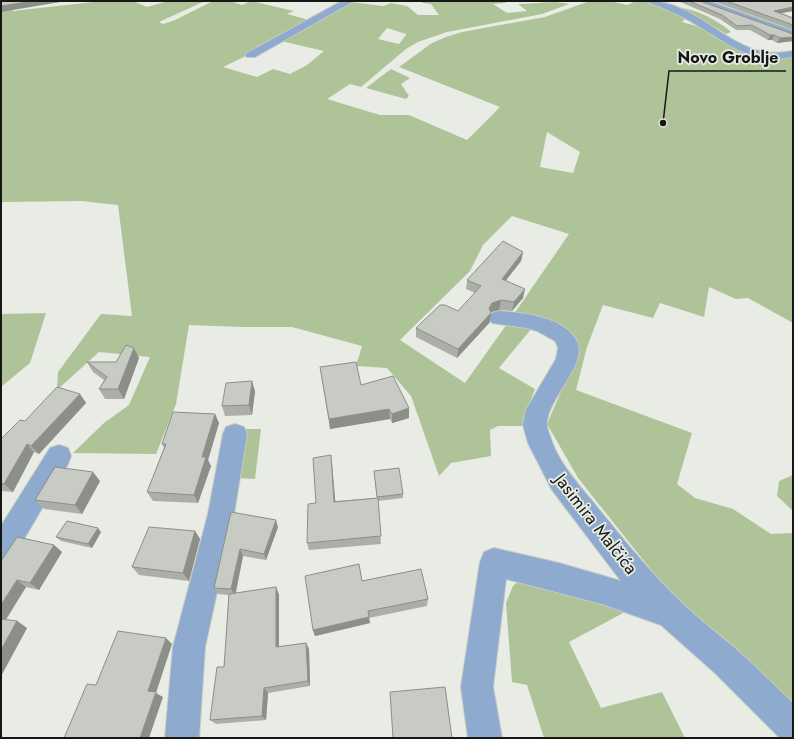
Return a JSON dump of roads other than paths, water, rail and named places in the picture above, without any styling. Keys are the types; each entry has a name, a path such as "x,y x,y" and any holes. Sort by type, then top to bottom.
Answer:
{"street":[{"path":"251,54 349,1"},
{"path":"653,1 688,16 749,52 774,57 793,54"},
{"path":"700,1 793,35"},
{"name":"Jasimira Malčića","path":"499,318 544,326 558,333 567,342 569,348 567,359 538,410 535,425 540,443 566,489 625,564 672,615 726,662 793,726"},
{"path":"182,738 189,647 221,514 235,434"},
{"path":"1,551 59,456"},
{"path":"485,738 477,687 494,562 575,581 633,599 672,615"}],"place":[{"name":"Novo Groblje","path":"663,123"}]}
